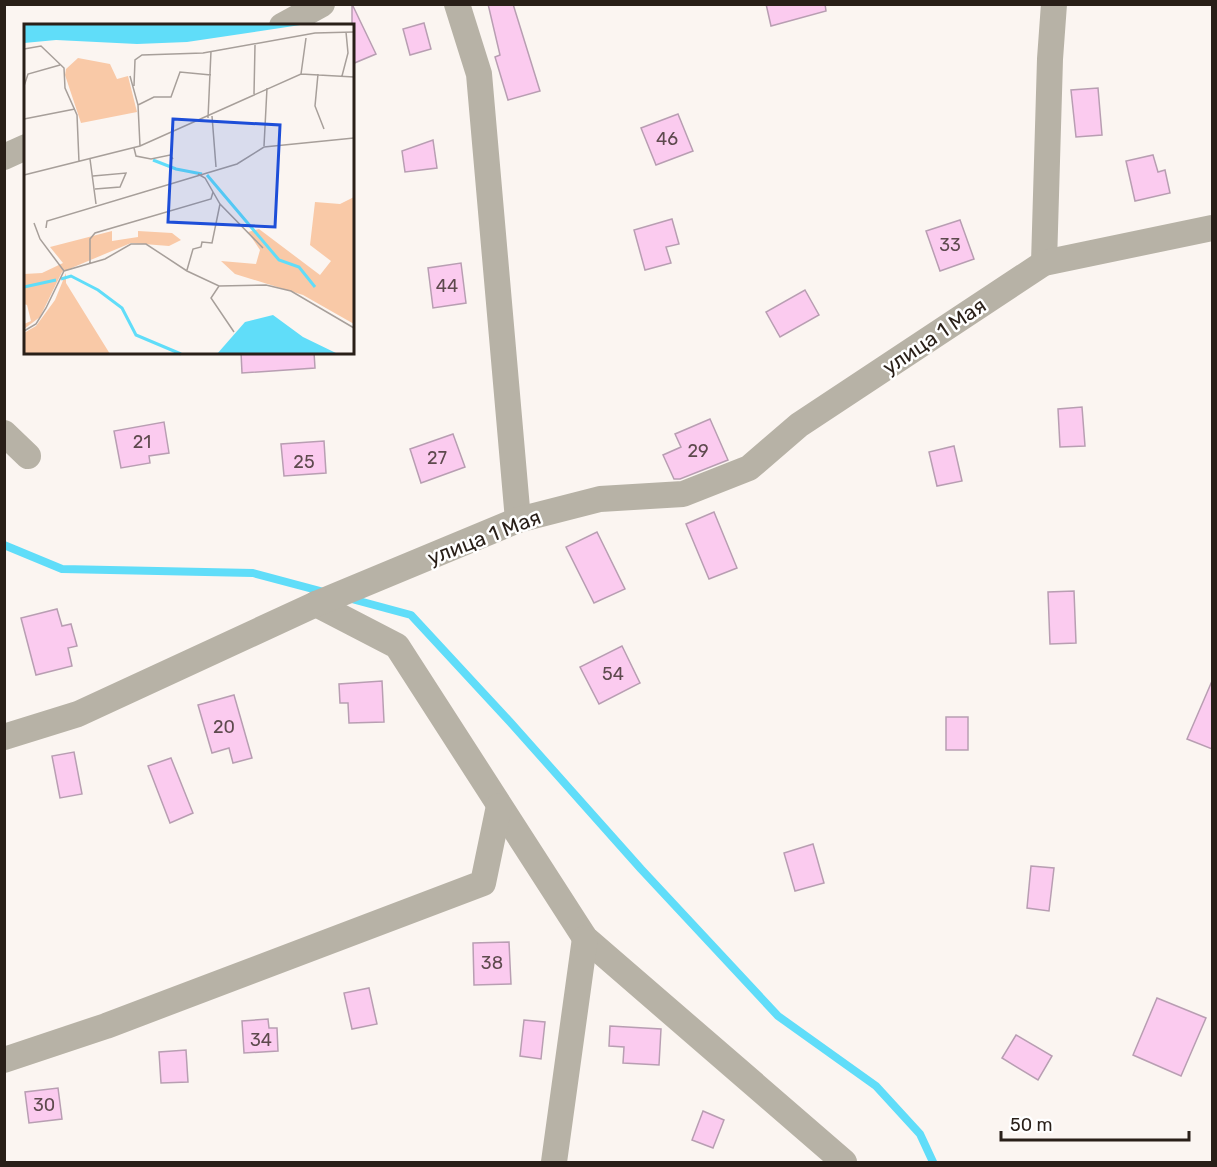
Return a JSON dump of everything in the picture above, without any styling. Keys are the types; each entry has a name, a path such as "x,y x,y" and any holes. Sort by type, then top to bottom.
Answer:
{"street":[{"path":"286,24 322,4"},
{"path":"457,4 479,74 518,520"},
{"path":"1044,263 1050,59 1054,4"},
{"path":"4,157 24,148"},
{"name":"улица 1 Мая","path":"4,737 78,714 316,604 518,520 600,499 683,494 749,468 800,425 1044,263 1212,228"},
{"path":"4,433 28,456"},
{"path":"316,604 397,646 585,938 844,1162"},
{"path":"4,1060 106,1026 483,883 499,806"},
{"path":"554,1162 585,938"}],"building":[{"path":"352,4 376,54 354,63 354,24 352,24"},
{"path":"488,4 513,4 540,91 508,100 495,57 500,55"},
{"path":"766,4 825,4 826,11 771,26"},
{"path":"424,23 431,49 410,55 403,29"},
{"path":"1098,88 1102,135 1076,137 1071,90"},
{"path":"678,114 693,151 656,165 641,128"},
{"path":"433,140 437,168 405,172 402,151"},
{"path":"1153,155 1158,172 1165,170 1170,193 1135,201 1126,161"},
{"path":"672,219 679,244 666,247 671,263 645,270 634,230"},
{"path":"960,220 974,259 940,271 926,231"},
{"path":"461,263 466,303 433,308 428,268"},
{"path":"805,290 819,315 780,337 766,312"},
{"path":"241,354 314,354 315,368 242,373"},
{"path":"1082,407 1085,446 1060,447 1058,409"},
{"path":"710,419 728,460 680,479 674,479 663,455 681,447 675,434"},
{"path":"164,422 169,453 149,456 150,463 121,468 114,431"},
{"path":"453,434 465,467 421,483 410,449"},
{"path":"324,441 326,473 284,476 281,444"},
{"path":"954,446 962,481 937,486 929,452"},
{"path":"714,512 737,568 709,579 686,524"},
{"path":"597,532 625,589 594,603 566,547"},
{"path":"1074,591 1076,643 1050,644 1048,592"},
{"path":"57,609 62,626 71,624 77,646 68,648 72,666 36,675 21,618"},
{"path":"622,646 640,683 599,704 580,667"},
{"path":"382,681 384,722 349,723 348,703 340,703 339,684"},
{"path":"1212,681 1212,749 1187,739"},
{"path":"234,695 252,758 233,763 229,748 212,753 198,705"},
{"path":"946,717 968,717 968,750 946,750"},
{"path":"74,752 82,794 60,798 52,756"},
{"path":"171,758 193,813 170,823 148,766"},
{"path":"813,844 824,883 795,891 784,853"},
{"path":"1031,866 1054,868 1049,911 1027,908"},
{"path":"509,942 511,984 474,985 473,943"},
{"path":"369,988 377,1024 352,1029 344,993"},
{"path":"1157,998 1206,1018 1181,1076 1133,1055"},
{"path":"268,1019 269,1028 277,1028 278,1051 244,1053 242,1021"},
{"path":"524,1020 545,1022 541,1059 520,1056"},
{"path":"610,1026 661,1029 659,1065 623,1063 624,1047 609,1046"},
{"path":"1016,1035 1052,1056 1038,1080 1002,1058"},
{"path":"186,1050 188,1082 161,1083 159,1052"},
{"path":"58,1088 62,1119 29,1123 25,1092"},
{"path":"703,1111 724,1120 713,1148 692,1140"}],"waterway":[{"path":"4,545 62,569 253,573 324,592"},
{"path":"348,598 411,615 641,869 778,1016 876,1086 920,1134 933,1162"}]}
